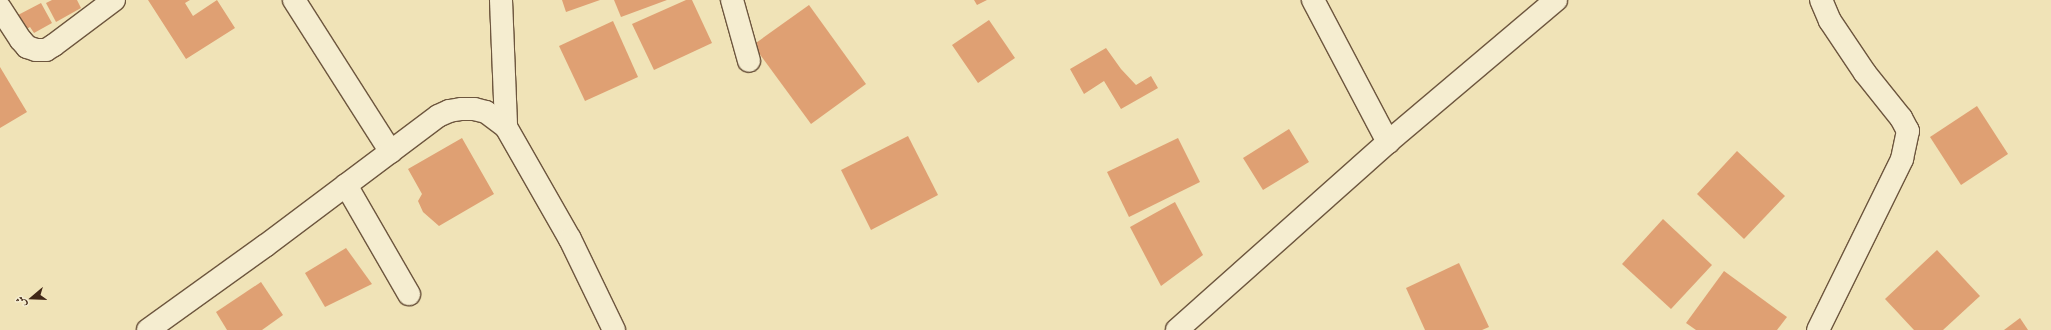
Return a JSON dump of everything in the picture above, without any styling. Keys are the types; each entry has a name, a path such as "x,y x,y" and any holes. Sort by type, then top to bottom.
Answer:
{"street":[{"path":"0,8 27,47 41,50 54,45 114,0"},
{"path":"294,0 391,152"},
{"path":"501,0 506,127"},
{"path":"732,0 749,61"},
{"path":"1313,0 1388,142"},
{"path":"1177,330 1388,142 1556,0"},
{"path":"1818,330 1902,159 1908,132 1901,118 1865,73 1830,21 1821,0"},
{"path":"148,330 253,255 438,116 449,111 462,109 486,112 506,127 570,239 614,330"},
{"path":"346,185 410,294"}],"building":[{"path":"52,0 77,0 81,8 56,22 46,3"},
{"path":"148,0 190,0 185,3 193,16 217,0 235,28 186,59"},
{"path":"562,0 600,0 566,12"},
{"path":"614,0 667,0 621,17"},
{"path":"686,0 692,0 712,43 654,70 632,24"},
{"path":"974,0 987,0 977,5"},
{"path":"41,3 52,23 34,33 30,27 25,30 18,15"},
{"path":"809,5 866,84 811,124 753,45"},
{"path":"989,20 1015,58 978,83 952,45"},
{"path":"613,21 638,77 585,101 559,46"},
{"path":"1106,48 1121,69 1136,85 1151,76 1158,88 1121,109 1104,81 1084,94 1070,69"},
{"path":"0,67 27,112 0,128"},
{"path":"1977,106 2008,154 1961,185 1930,137"},
{"path":"1289,129 1309,162 1263,190 1243,158"},
{"path":"908,136 938,195 871,230 841,170"},
{"path":"462,138 494,194 439,226 423,212 418,201 422,194 408,169"},
{"path":"1178,138 1200,182 1129,217 1107,172"},
{"path":"1737,151 1785,196 1744,239 1697,194"},
{"path":"1175,202 1203,255 1161,286 1130,227"},
{"path":"1663,219 1712,265 1671,309 1622,264"},
{"path":"346,248 372,284 325,307 305,273"},
{"path":"1937,250 1980,296 1943,330 1914,330 1885,299"},
{"path":"1459,263 1489,327 1482,330 1425,330 1406,288"},
{"path":"1724,271 1787,317 1777,330 1696,330 1686,323"},
{"path":"261,282 283,315 262,330 227,330 216,312"},
{"path":"2020,318 2028,330 2004,330"}]}
